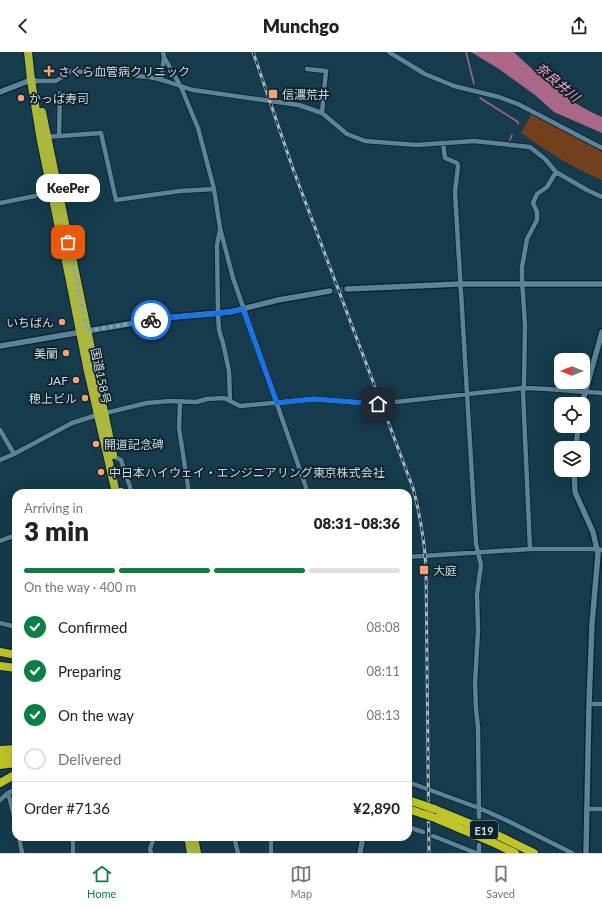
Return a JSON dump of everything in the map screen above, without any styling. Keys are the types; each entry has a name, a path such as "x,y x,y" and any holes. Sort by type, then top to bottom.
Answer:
{"highway":[{"name":"国道158号","path":"28,52 100,414 119,489"},
{"name":"国道158号","path":"33,52 34,80 41,141 69,276 83,332"},
{"name":"国道158号","path":"100,414 113,456 119,489"},
{"path":"0,652 12,654"},
{"path":"0,750 12,749"},
{"path":"0,757 12,756"},
{"path":"0,765 12,764"},
{"path":"0,783 12,776"},
{"name":"E19","path":"412,801 434,809 534,853"},
{"name":"E19","path":"412,810 435,818 515,853"},
{"path":"189,841 191,853"},
{"path":"195,841 197,853"}],"street":[{"path":"389,52 425,74 454,86 499,97 518,104 602,148"},
{"path":"161,79 164,54"},
{"path":"164,54 181,87 198,128 214,189 220,228 233,278 307,489"},
{"path":"307,69 326,71 322,113"},
{"path":"0,92 34,80 56,81 71,71 136,75 161,79 181,87 240,97 299,104 322,113 347,134 365,141 417,145 474,141 530,147 545,159 556,172 602,197"},
{"path":"58,136 60,93"},
{"path":"46,137 101,133 116,200 180,191 214,189"},
{"path":"443,143 445,158 457,163 458,166 455,192 460,284 476,544 481,565 476,594 478,631 476,702 478,727 479,818"},
{"path":"530,549 523,388 525,326 522,283 523,260 525,245 537,220 537,212 533,203 537,194 547,187 556,172"},
{"path":"0,203 35,196"},
{"path":"220,228 217,245 218,314 219,330 224,343 229,371 230,401"},
{"path":"347,290 398,286 460,284 602,284"},
{"path":"0,346 163,318 218,314 284,299 330,291"},
{"path":"584,397 602,332"},
{"path":"386,403 523,388 602,392"},
{"path":"0,460 72,423 100,414 147,403 170,401 196,402 207,399 224,398 240,406 314,399 378,404"},
{"path":"180,402 179,428 189,489"},
{"path":"0,430 14,454"},
{"path":"113,456 120,460 131,489"},
{"path":"574,477 575,492 600,549 589,704 586,853"},
{"path":"0,541 12,536"},
{"path":"412,556 530,549 600,549"},
{"path":"0,623 12,626"},
{"path":"589,704 602,704"},
{"path":"412,783 479,808 572,853"},
{"path":"0,800 12,791"},
{"path":"8,793 12,808"},
{"path":"586,809 602,809"},
{"path":"412,828 423,832"},
{"path":"433,836 476,853"},
{"path":"20,841 22,853"},
{"path":"73,841 73,853"},
{"path":"151,853 150,849 153,841"},
{"path":"235,841 238,853"},
{"path":"271,841 271,853"},
{"path":"360,853 362,841"},
{"path":"479,845 479,853"}],"shaded area":[{"path":"471,52 514,52 555,89 602,117 602,133 554,112 535,95 499,69"},
{"path":"532,113 602,152 602,180 570,165 521,133"}],"waterway":[{"path":"466,52 474,84"},
{"path":"480,98 518,122 518,124"},
{"path":"510,140 512,135"}],"tunnel":[{"path":"330,291 347,289"}],"railway":[{"path":"253,52 293,169 413,488 418,508 426,570 429,853"}],"way so far":[{"path":"68,242 87,331 151,320"}],"place":[{"name":"さくら血管病クリニック","path":"49,71"},
{"name":"信濃荒井","path":"273,94"},
{"name":"かっぱ寿司","path":"21,98"},
{"name":"KeePer","path":"68,242"},
{"name":"いちばん","path":"62,322"},
{"name":"美蘭","path":"66,353"},
{"name":"JAF","path":"76,380"},
{"name":"穂上ビル","path":"85,398"},
{"name":"開道記念碑","path":"96,444"},
{"name":"中日本ハイウェイ・エンジニアリング東京株式会社","path":"101,472"},
{"name":"大庭","path":"424,570"}],"route":[{"path":"151,320 188,315 218,314 243,309 277,403 314,399 378,404"}],"water label":[{"name":"奈良井川","path":"558,82"}]}
